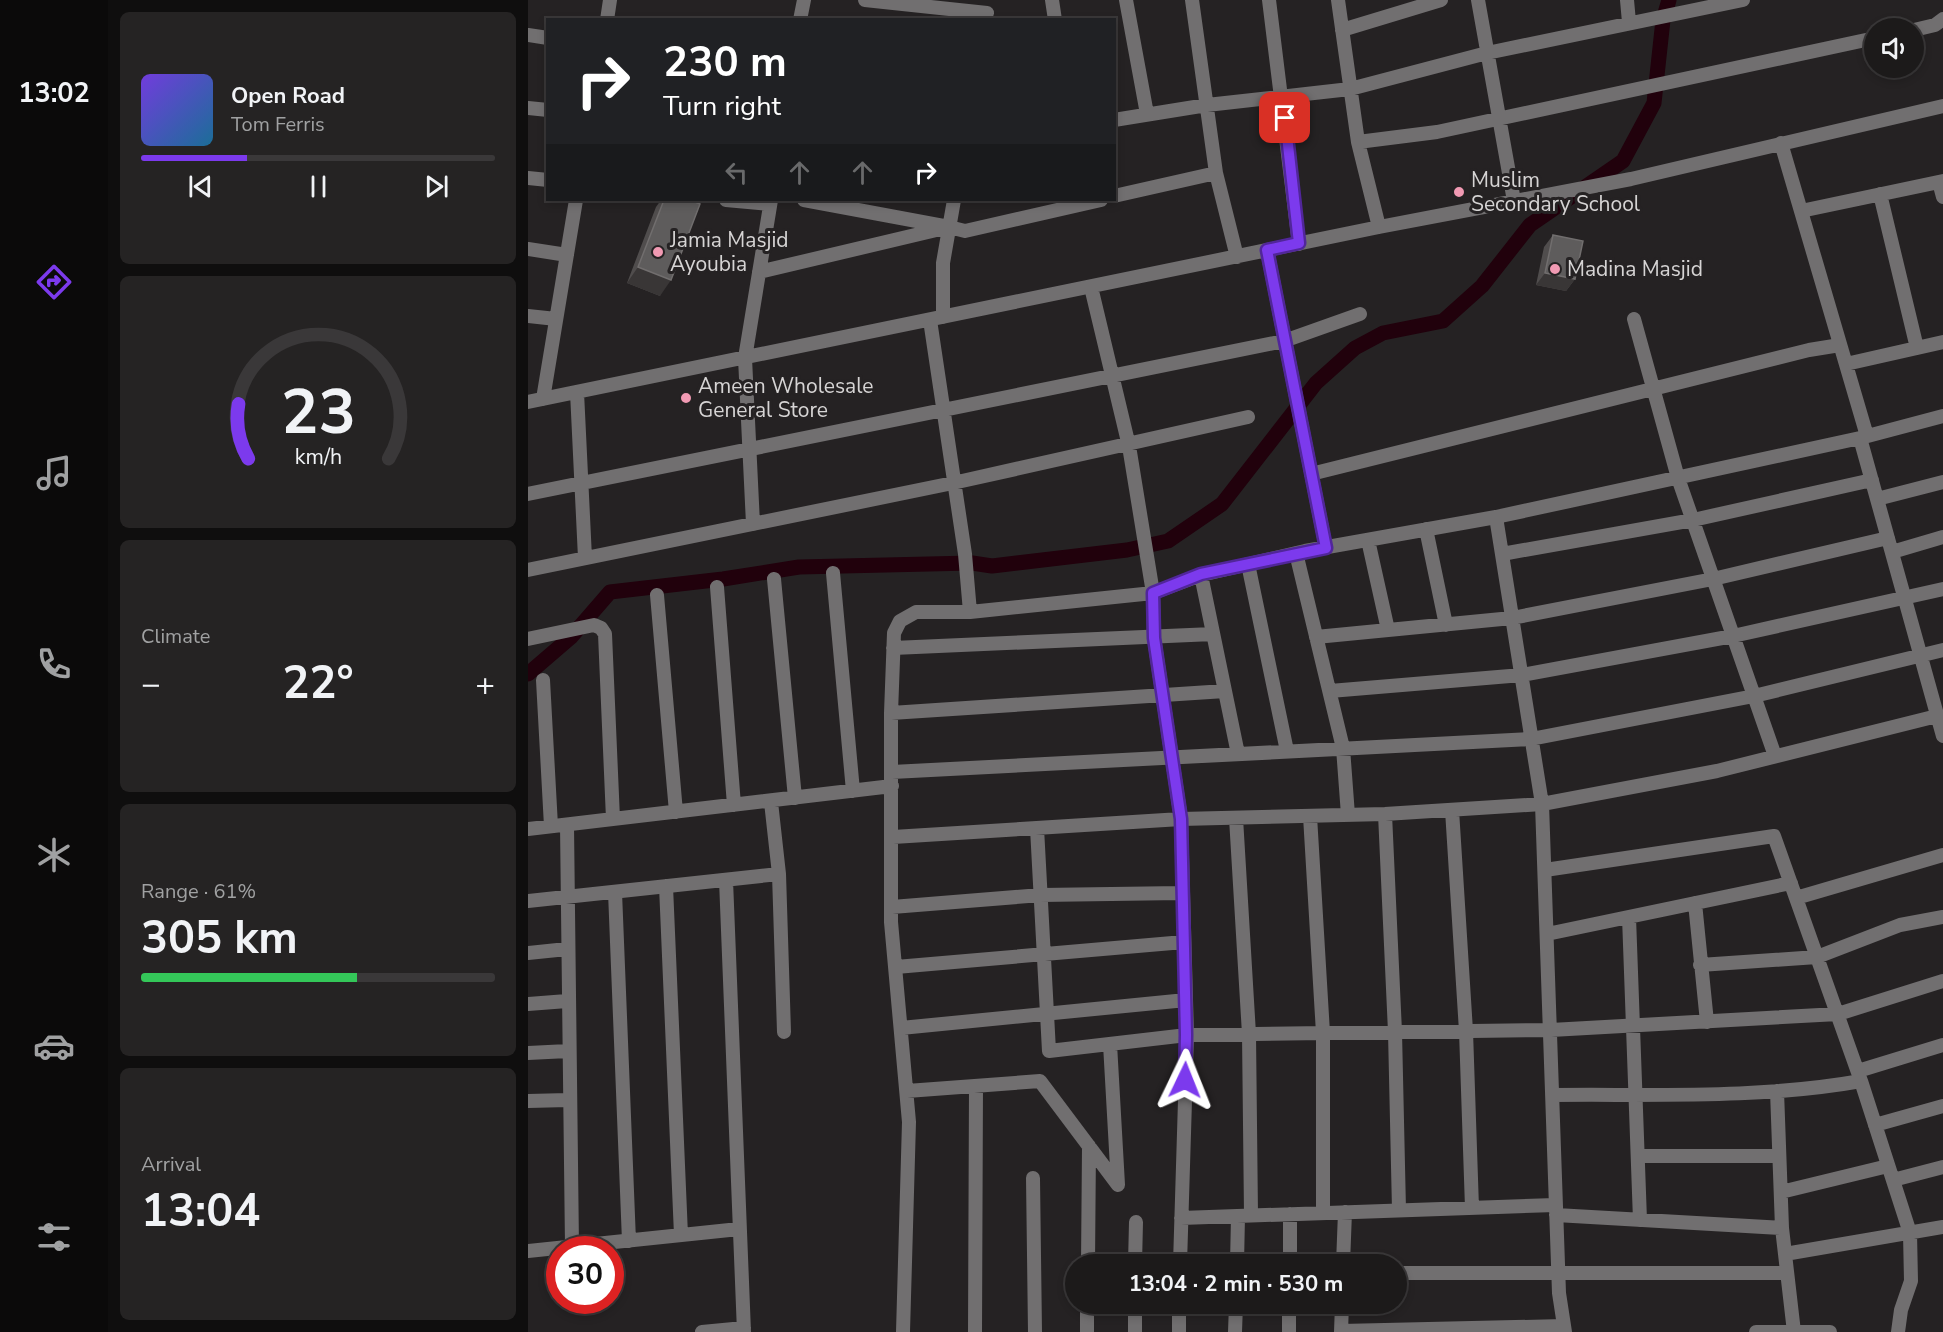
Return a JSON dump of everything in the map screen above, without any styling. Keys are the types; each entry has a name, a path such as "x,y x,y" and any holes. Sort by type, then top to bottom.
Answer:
{"street":[{"path":"607,18 610,0"},
{"path":"800,18 804,0"},
{"path":"865,0 988,11"},
{"path":"1052,0 1055,18"},
{"path":"1126,0 1147,114"},
{"path":"1192,0 1216,173 1237,256"},
{"path":"1269,0 1283,97 1299,243"},
{"path":"1338,0 1358,142 1379,227"},
{"path":"1342,30 1441,0"},
{"path":"1478,0 1514,201"},
{"path":"1627,0 1629,22"},
{"path":"1116,120 1207,105 1350,89 1487,53 1743,0"},
{"path":"1924,28 1935,25 1943,19"},
{"path":"528,35 546,38"},
{"path":"1358,142 1437,132 1864,40"},
{"path":"528,402 1299,243 1631,179 1943,106"},
{"path":"528,108 546,110"},
{"path":"1781,143 1846,364 1872,480 1920,657 1938,708 1943,736"},
{"path":"1116,196 1216,173"},
{"path":"528,178 546,180"},
{"path":"1801,211 1941,181 1943,197"},
{"path":"1880,194 1917,348"},
{"path":"543,399 576,201"},
{"path":"748,201 770,202 745,358 753,524"},
{"path":"809,201 965,231 1097,201"},
{"path":"954,201 936,319 942,410 966,560 970,612"},
{"path":"759,272 949,228"},
{"path":"528,249 567,255"},
{"path":"1267,250 1284,341 1301,411 1326,548"},
{"path":"1091,287 1129,446 1153,593 1154,638 1181,819 1186,1035 1180,1254"},
{"path":"528,494 1284,341 1360,314"},
{"path":"528,316 556,319"},
{"path":"1634,319 1678,478 1775,756"},
{"path":"1846,364 1943,342"},
{"path":"1311,474 1809,350 1840,345"},
{"path":"577,392 585,558"},
{"path":"903,1332 909,1122 892,907 891,713 894,633 900,621 915,612 970,612 1153,593 1201,574 1296,553 1496,517 1864,437 1943,416"},
{"path":"528,570 1129,446 1248,417"},
{"path":"1502,554 1693,520 1872,480"},
{"path":"1877,499 1943,482"},
{"path":"1342,1314 1341,1332 1565,1329 1558,1271 1542,804 1496,517"},
{"path":"1426,529 1446,624"},
{"path":"1892,552 1943,537"},
{"path":"1316,637 1512,618 1713,579 1888,538"},
{"path":"1368,540 1388,630"},
{"path":"1296,553 1343,748 1348,815"},
{"path":"1248,564 1287,751"},
{"path":"833,573 853,791"},
{"path":"1201,574 1238,754"},
{"path":"774,579 795,798"},
{"path":"717,587 734,805"},
{"path":"1330,691 1522,675 1733,636 1943,589"},
{"path":"657,595 676,812"},
{"path":"528,639 594,626 601,628 605,634 614,819"},
{"path":"893,648 1213,634"},
{"path":"892,772 1531,739 1754,696 1943,650"},
{"path":"543,680 551,826"},
{"path":"891,713 1225,691"},
{"path":"893,837 1181,819 1384,814 1542,804 1717,771 1938,708"},
{"path":"528,829 892,786"},
{"path":"771,802 779,874 784,1032"},
{"path":"1452,810 1466,1031 1472,1208"},
{"path":"1384,814 1395,1032 1399,1210"},
{"path":"1310,816 1323,1033 1323,1213"},
{"path":"1236,818 1249,1034 1244,1216 1238,1254"},
{"path":"567,825 568,1100 572,1236"},
{"path":"1037,828 1049,1051 1186,1035 1551,1030 1838,1014 1943,981"},
{"path":"1545,870 1774,836 1838,1014 1910,1233 1911,1281 1901,1310 1898,1332"},
{"path":"1796,898 1943,855"},
{"path":"528,901 779,874"},
{"path":"702,1332 744,1330 726,880"},
{"path":"1547,934 1791,883"},
{"path":"666,886 681,1235"},
{"path":"615,892 629,1241"},
{"path":"892,907 1041,895 1181,893"},
{"path":"1695,903 1707,1022"},
{"path":"1629,917 1640,1220"},
{"path":"1701,965 1817,957 1900,925 1943,917"},
{"path":"896,967 1184,942"},
{"path":"528,953 567,949"},
{"path":"901,1028 1186,1000"},
{"path":"528,1004 567,1001"},
{"path":"907,1091 1040,1082 1118,1185 1110,1044"},
{"path":"1553,1095 1815,1089 1859,1076 1943,1045"},
{"path":"528,1053 568,1051"},
{"path":"975,1332 976,1086"},
{"path":"1777,1091 1782,1228 1794,1331"},
{"path":"528,1101 568,1100"},
{"path":"1875,1125 1943,1106"},
{"path":"1088,1254 1089,1146"},
{"path":"1638,1156 1779,1156"},
{"path":"1781,1192 1888,1166"},
{"path":"1893,1180 1943,1167"},
{"path":"1033,1178 1035,1332"},
{"path":"1181,1218 1472,1208 1556,1210 1640,1220 1782,1228"},
{"path":"1343,1254 1345,1212"},
{"path":"1290,1214 1290,1254"},
{"path":"1136,1222 1136,1254"},
{"path":"1785,1254 1943,1227"},
{"path":"624,1242 740,1229"},
{"path":"528,1251 546,1249"},
{"path":"1407,1273 1558,1271 1787,1273"},
{"path":"1087,1314 1087,1332"},
{"path":"1135,1314 1135,1332"},
{"path":"1179,1314 1179,1332"},
{"path":"1235,1332 1236,1314"},
{"path":"1288,1332 1289,1314"},
{"path":"1756,1332 1830,1332"}],"building":[{"name":"Jamia Masjid Ayoubia","path":"664,201 692,201 700,204 671,280 638,267"},
{"path":"1553,235 1583,241 1575,279 1545,273"}],"waterway":[{"path":"528,674 571,637 610,592 723,579 799,567 972,563 992,566 1127,550 1168,541 1222,504 1316,383 1355,348 1383,333 1443,321 1482,286 1530,225 1623,161 1654,103 1663,20 1669,0"}],"place":[{"name":"Muslim Secondary School","path":"1459,192"},
{"name":"Jamia Masjid Ayoubia","path":"658,252"},
{"name":"Madina Masjid","path":"1555,269"},
{"name":"Ameen Wholesale General Store","path":"686,398"}],"route":[{"path":"1185,1080 1181,819 1154,638 1153,593 1201,574 1326,548 1301,411 1284,341 1267,250 1299,243 1285,118"}]}
